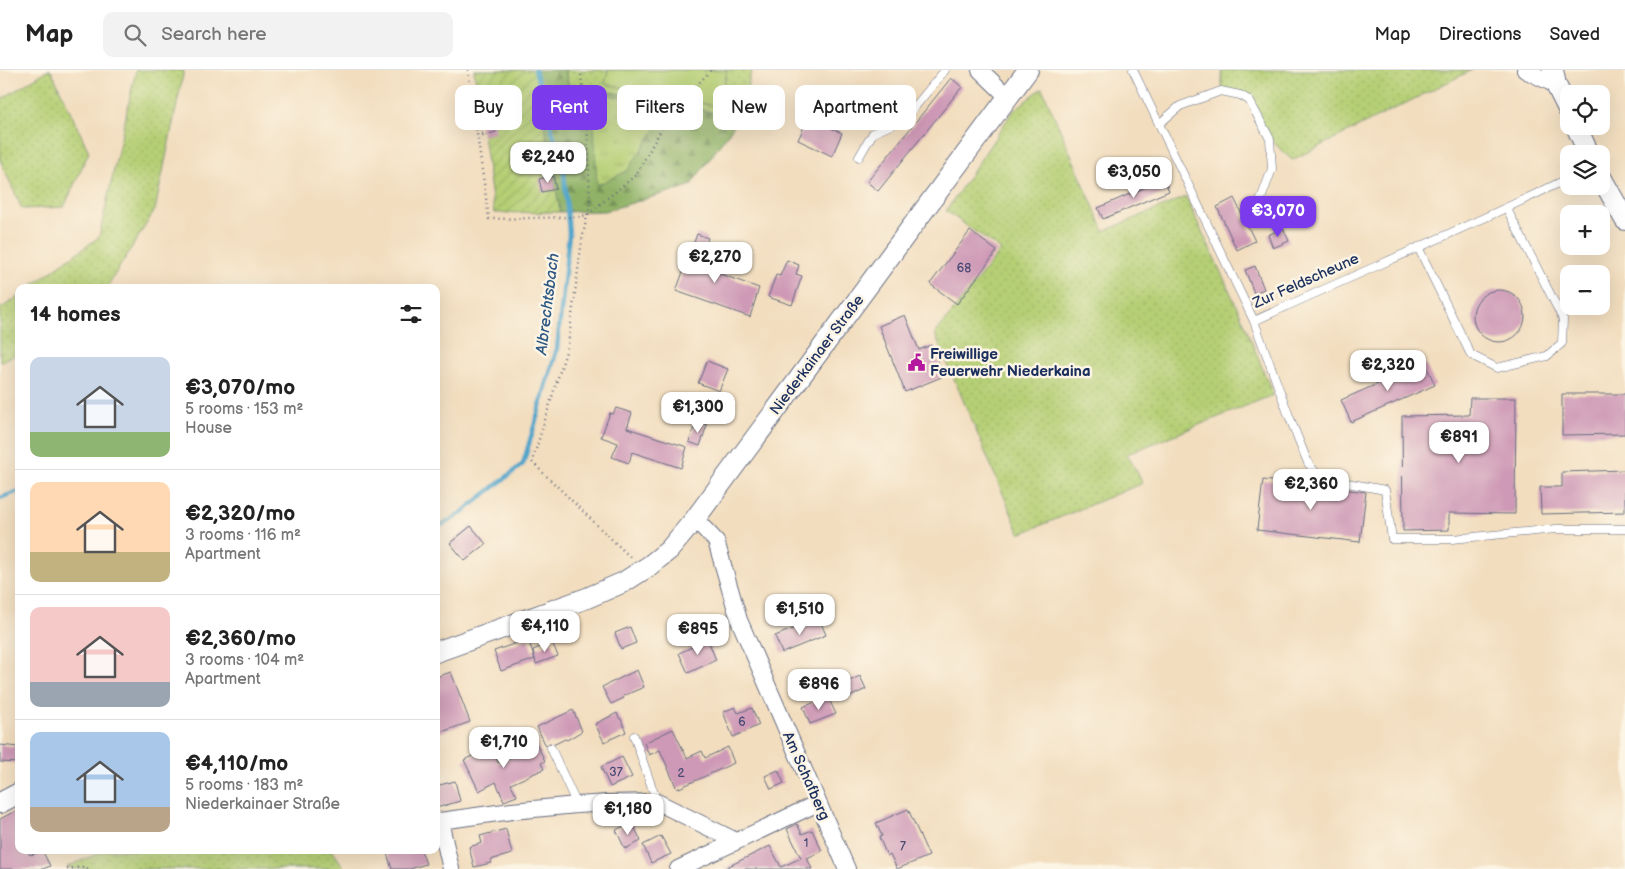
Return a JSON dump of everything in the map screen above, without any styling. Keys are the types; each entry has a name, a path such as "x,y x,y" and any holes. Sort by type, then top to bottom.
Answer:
{"street":[{"path":"980,70 1008,97"},
{"name":"Niederkainaer Straße","path":"440,651 588,598 624,582 669,550 695,519 1028,70"},
{"path":"1524,70 1554,77 1560,91"},
{"path":"1610,193 1625,220"},
{"name":"Am Schafberg","path":"695,519 716,541 738,620 847,869"},
{"path":"0,803 15,795"},
{"path":"451,869 440,822 512,811 608,802 657,802 736,841"},
{"path":"678,869 818,803"}],"lane":[{"path":"859,157 873,133 905,119 945,70"},
{"name":"Zur Feldscheune","path":"1132,70 1254,321 1507,209 1560,182"},
{"path":"1159,124 1180,106 1221,91 1240,95 1249,100 1270,139 1272,170 1258,207"},
{"path":"1418,247 1472,355 1497,368 1547,356 1562,343 1563,319 1507,209"},
{"path":"1254,321 1308,463 1320,478 1385,490 1392,539 1452,539 1556,530 1625,529"},
{"path":"634,736 657,802"},
{"path":"552,748 577,805"}],"path":[{"path":"468,70 489,219 562,218 588,215 636,175 668,116 711,70"},
{"path":"580,70 587,115 590,202 582,240 568,345 532,462 643,570"},
{"path":"67,869 82,867 89,869"}],"green space":[{"path":"48,70 51,70 89,152 64,207 22,209 0,160 0,100"},
{"path":"136,70 184,70 155,210 109,284 34,284 99,237"},
{"path":"474,70 535,70 538,85 532,85 532,130 546,130 560,212 494,213 482,130 522,130 522,85 476,85"},
{"path":"535,70 565,70 569,85 538,85"},
{"path":"565,70 752,70 748,85 713,85 713,113 703,110 703,85 617,85 617,93 607,92 607,85 569,85"},
{"path":"608,70 727,70 724,85 713,85 713,106 703,104 703,85 617,86 605,84"},
{"path":"1222,70 1472,70 1292,160 1271,140 1250,98 1222,90"},
{"path":"1042,88 1104,231 1186,197 1243,320 1273,395 1127,454 1143,483 1020,534 935,334 1001,250 946,211 1013,111"},
{"path":"607,92 617,93 617,130 703,130 703,110 713,113 713,130 731,130 690,186 605,211 560,212 546,130 607,130"},
{"path":"607,95 617,97 617,130 655,130 627,171 597,185 594,130 607,130"},
{"path":"15,299 15,355 0,362 0,309"},
{"path":"97,854 335,854 345,869 74,869 67,867"}],"building":[{"path":"951,78 962,87 878,191 867,182 909,130 916,130 916,121"},
{"path":"481,130 495,130 496,132 483,136"},
{"path":"803,130 835,130 842,133 832,156 798,140"},
{"path":"553,176 556,189 542,192 539,179"},
{"path":"1164,179 1169,191 1103,219 1098,208"},
{"path":"1234,198 1255,241 1237,250 1217,207"},
{"path":"1283,228 1289,241 1273,248 1268,235"},
{"path":"970,231 997,251 957,304 930,284"},
{"path":"697,234 708,238 698,266 759,288 750,317 676,291"},
{"path":"787,260 799,265 796,274 802,276 792,305 768,297 776,275 780,276"},
{"path":"1255,266 1264,289 1254,293 1245,270"},
{"path":"1494,290 1504,290 1518,297 1525,311 1525,321 1518,335 1504,342 1494,342 1484,338 1477,331 1473,321 1473,311 1477,301 1484,294"},
{"name":"Freiwillige Feuerwehr Niederkaina","path":"905,315 919,350 931,345 944,376 905,392 879,326"},
{"path":"707,361 728,369 719,391 698,383"},
{"path":"1425,363 1435,385 1351,422 1341,400"},
{"path":"1562,394 1625,394 1625,434 1562,435"},
{"path":"1470,398 1516,398 1515,514 1449,513 1449,530 1403,531 1402,416 1469,415"},
{"path":"616,408 632,413 627,428 687,447 681,468 632,452 629,463 612,457 618,443 601,437 610,413 613,414"},
{"path":"696,422 707,425 700,446 689,442"},
{"path":"1625,470 1625,512 1541,514 1540,487 1562,487 1562,472"},
{"path":"1263,480 1366,492 1360,542 1257,530"},
{"path":"471,526 486,544 465,561 450,543"},
{"path":"819,618 826,635 782,653 775,636"},
{"path":"630,627 636,643 621,649 615,633"},
{"path":"528,639 535,659 501,671 494,651"},
{"path":"708,640 716,660 688,673 679,653"},
{"path":"552,642 558,656 536,664 533,650"},
{"path":"637,670 644,687 623,696 624,698 611,704 602,687"},
{"path":"451,672 470,722 440,733 440,676"},
{"path":"860,676 866,689 847,698 841,685"},
{"path":"828,697 836,714 810,724 803,707"},
{"path":"735,707 738,713 752,708 759,725 733,737 723,712"},
{"path":"573,710 582,731 567,740 565,739 555,744 549,743 546,746 537,727"},
{"path":"617,713 626,732 604,742 595,724"},
{"path":"673,729 687,758 702,751 705,758 728,747 734,763 677,789 660,750 649,755 644,743"},
{"path":"0,745 15,747 15,763 0,762"},
{"path":"537,745 545,761 541,763 544,769 511,784 517,796 504,801 496,782 479,791 464,760 491,747 498,763"},
{"path":"622,757 632,777 610,787 601,767"},
{"path":"778,770 784,783 771,789 765,776"},
{"path":"455,781 460,801 440,807 440,785"},
{"path":"908,809 929,856 897,869 890,854 887,856 879,837 882,836 876,823"},
{"path":"15,811 15,854 44,854 50,866 43,869 0,869 0,819"},
{"path":"632,822 641,841 625,849 616,830"},
{"path":"797,824 802,834 812,830 822,851 807,858 812,869 723,869 770,846 781,867 801,858 787,829"},
{"path":"506,829 512,854 490,860 491,863 474,867 469,847 482,843 480,836"},
{"path":"661,836 671,854 651,863 643,845"},
{"path":"387,854 422,854 426,864 410,869 392,869"}],"waterway":[{"name":"Albrechtsbach","path":"440,526 456,517 523,464 557,349 569,234 564,172 535,70"},
{"name":"Albrechtsbach","path":"0,498 15,492"}],"place":[{"name":"Freiwillige Feuerwehr Niederkaina","path":"916,363"}]}
